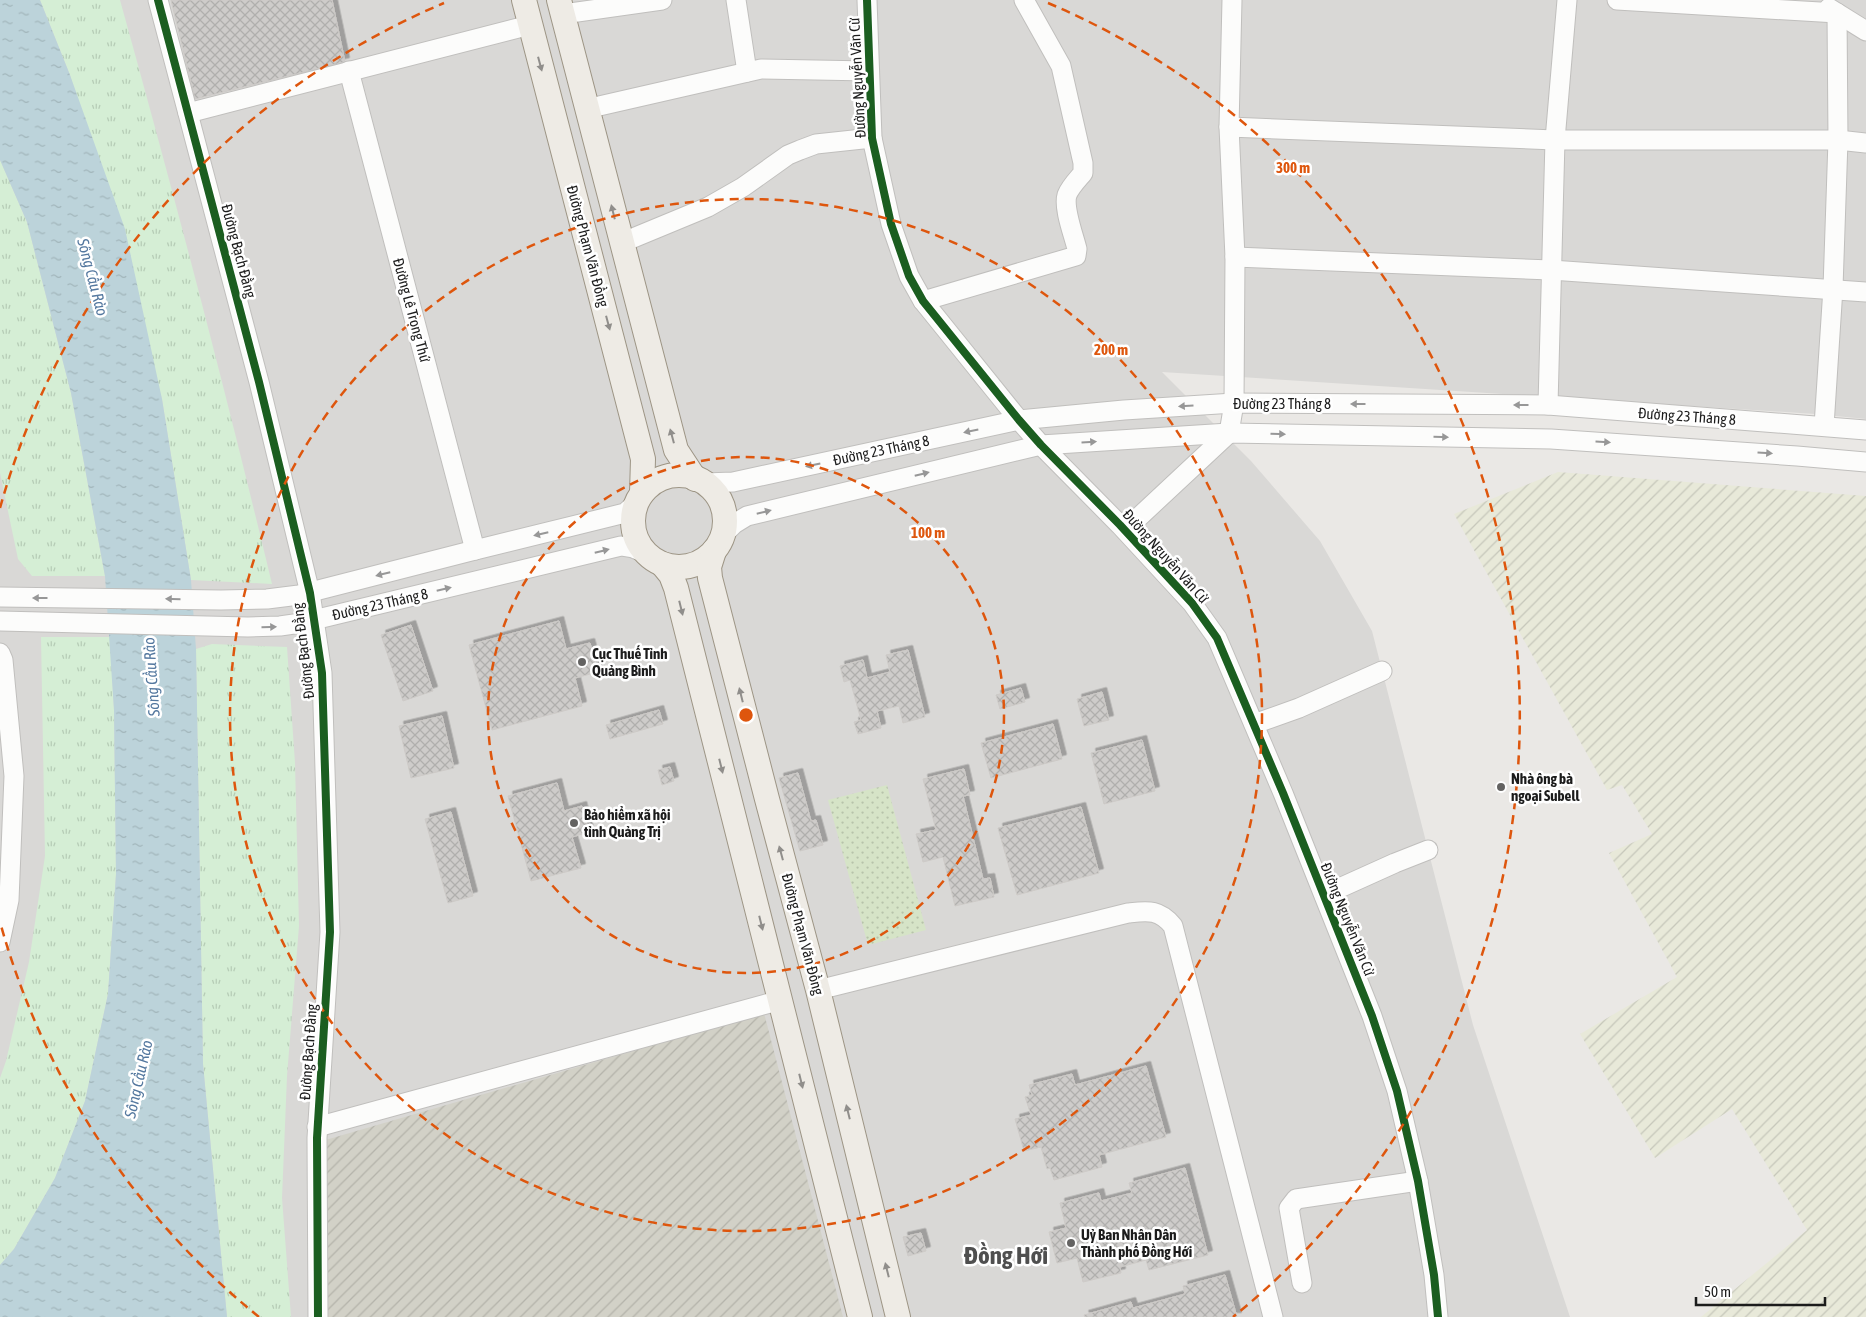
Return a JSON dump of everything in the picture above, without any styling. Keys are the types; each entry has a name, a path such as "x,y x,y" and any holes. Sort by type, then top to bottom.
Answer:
{"main road":[{"name":"Đường Phạm Văn Đồng","path":"524,0 643,459 639,498"},
{"path":"561,7 676,450 700,481"},
{"path":"654,559 676,567 689,566 702,561 718,543 725,528 725,515 721,502 714,490 688,475 673,475 658,479 646,488 639,498 632,515 633,530 639,545 671,575 676,588 860,1317"},
{"name":"Đường Phạm Văn Đồng","path":"718,543 709,567 710,578 818,990 898,1317"},
{"path":"781,1000 818,990"}],"street":[{"name":"Đường Bạch Đằng","path":"158,0 259,382 310,592 322,673 330,932 317,1127 318,1317"},
{"path":"561,7 662,0"},
{"path":"736,0 747,72"},
{"name":"Đường Nguyễn Văn Cừ","path":"867,0 872,138 891,224 909,276 923,301 1040,445 1124,530 1192,603 1217,638 1324,895 1372,1016 1397,1091 1418,1181 1434,1275 1438,1317"},
{"path":"923,301 1076,256 1077,249 1066,204 1069,190 1083,172 1083,163 1061,66 1024,0"},
{"path":"1124,530 1229,433 1234,403 1235,257 1230,127 1232,0"},
{"path":"1548,405 1555,140 1567,0"},
{"path":"1616,0 1837,13"},
{"path":"1816,0 1866,30"},
{"path":"1824,426 1833,288 1838,140 1837,13"},
{"path":"188,113 530,25"},
{"path":"586,109 761,69 869,71"},
{"name":"Đường Lê Trọng Thứ","path":"349,71 475,550"},
{"path":"1230,127 1555,140 1838,140 1866,143"},
{"path":"621,243 708,207 743,187 788,155 816,144 872,138"},
{"path":"1235,257 1551,270 1833,288 1866,292"},
{"name":"Đường 23 Tháng 8","path":"700,481 733,482 1019,420 1124,410 1234,403 1548,405 1866,430"},
{"name":"Đường 23 Tháng 8","path":"718,543 734,524 747,516 1040,445 1229,433 1550,438 1866,462"},
{"name":"Đường 23 Tháng 8","path":"0,597 267,599 310,592 625,513 639,498"},
{"name":"Đường 23 Tháng 8","path":"0,621 280,626 314,620 620,546 632,548 654,559"},
{"path":"0,653 3,660 14,776 9,900 0,942"},
{"path":"1254,724 1299,708 1382,670"},
{"path":"1324,895 1428,850"},
{"path":"818,990 1128,913 1157,912 1166,917 1173,926 1273,1317"},
{"path":"317,1127 781,1000"},
{"path":"1302,1283 1290,1208 1296,1198 1418,1181"}],"shaded area":[{"path":"0,0 1866,0 1866,419 1815,414 1162,372 1251,461 1320,541 1372,631 1473,1025 1570,1317 0,1317"},
{"path":"764,1013 843,1317 325,1317 322,1141"}],"green space":[{"path":"40,0 120,0 199,291 272,584 191,580 162,399 70,75"},
{"path":"0,160 27,222 71,393 105,576 32,576 18,559 0,473"},
{"path":"1558,472 1866,496 1866,1317 1701,1317 1807,1230 1732,1109 1655,1158 1580,1034 1677,977 1609,853 1652,834 1622,785 1607,790 1454,514"},
{"path":"41,637 110,637 114,710 116,874 108,994 85,1101 55,1178 14,1249 0,1265 0,1078 6,1061 29,962 45,856"},
{"path":"212,644 287,647 295,763 299,926 287,1076 282,1198 291,1317 227,1317 203,1064 196,649"},
{"path":"887,785 926,930 868,945 828,800"}],"water":[{"name":"Sông Cầu Rào","path":"0,0 40,0 70,75 125,229 162,399 191,580 196,649 203,1064 227,1317 0,1317 0,1265 14,1249 55,1178 85,1101 108,994 116,874 114,710 105,576 71,393 27,222 0,160"}],"building":[{"path":"171,0 332,0 345,62 195,99"},
{"path":"559,621 566,649 590,643 598,672 575,678 582,706 492,730 469,645"},
{"path":"411,625 433,691 403,701 381,635"},
{"path":"908,650 925,717 903,723 899,706 877,711 881,728 858,734 854,722 861,720 850,680 844,682 840,666 863,660 867,678 890,672 886,655"},
{"path":"1021,688 1025,702 1000,709 996,695"},
{"path":"1102,692 1109,720 1084,726 1077,699"},
{"path":"659,710 663,724 610,739 606,725"},
{"path":"442,716 454,768 411,778 399,726"},
{"path":"1053,724 1062,759 991,778 981,743"},
{"path":"1142,740 1155,791 1104,804 1091,753"},
{"path":"670,767 674,781 662,785 658,770"},
{"path":"964,769 970,795 963,796 983,879 990,878 994,897 955,906 943,857 923,862 916,834 936,830 923,779"},
{"path":"798,773 811,821 816,820 823,845 800,851 779,778"},
{"path":"557,783 564,811 582,806 589,832 572,837 581,868 531,881 508,796"},
{"path":"1081,807 1099,873 1017,895 998,828"},
{"path":"451,812 473,896 448,903 425,819"},
{"path":"1146,1066 1166,1137 1099,1155 1102,1167 1054,1180 1050,1168 1047,1169 1041,1147 1024,1151 1015,1119 1031,1115 1025,1097 1032,1095 1029,1085 1072,1074 1075,1085"},
{"path":"1185,1168 1208,1255 1149,1270 1146,1260 1120,1267 1121,1273 1083,1282 1077,1258 1057,1263 1049,1232 1066,1228 1060,1203 1099,1193 1101,1201 1132,1193 1129,1183"},
{"path":"921,1233 926,1251 908,1256 903,1237"},
{"path":"1225,1275 1237,1317 1085,1317 1084,1315 1131,1302 1133,1308 1185,1294 1183,1286"}],"cycle path":[{"path":"158,0 259,382 310,593 322,673 330,932 317,1138 318,1317"},
{"path":"867,0 872,138 891,224 909,276 923,301 1019,420 1192,603 1217,638 1283,793 1372,1016 1397,1091 1418,1181 1434,1275 1438,1317"}],"place":[{"name":"Cục Thuế Tỉnh Quảng Bình","path":"582,662"},
{"name":"Nhà ông bà ngoại Subell","path":"1501,787"},
{"name":"Bảo hiểm xã hội tỉnh Quảng Trị","path":"574,823"},
{"name":"Uỷ Ban Nhân Dân Thành phố Đồng Hới","path":"1071,1243"}],"district":[{"name":"Đồng Hới","path":"1006,1255"}]}
